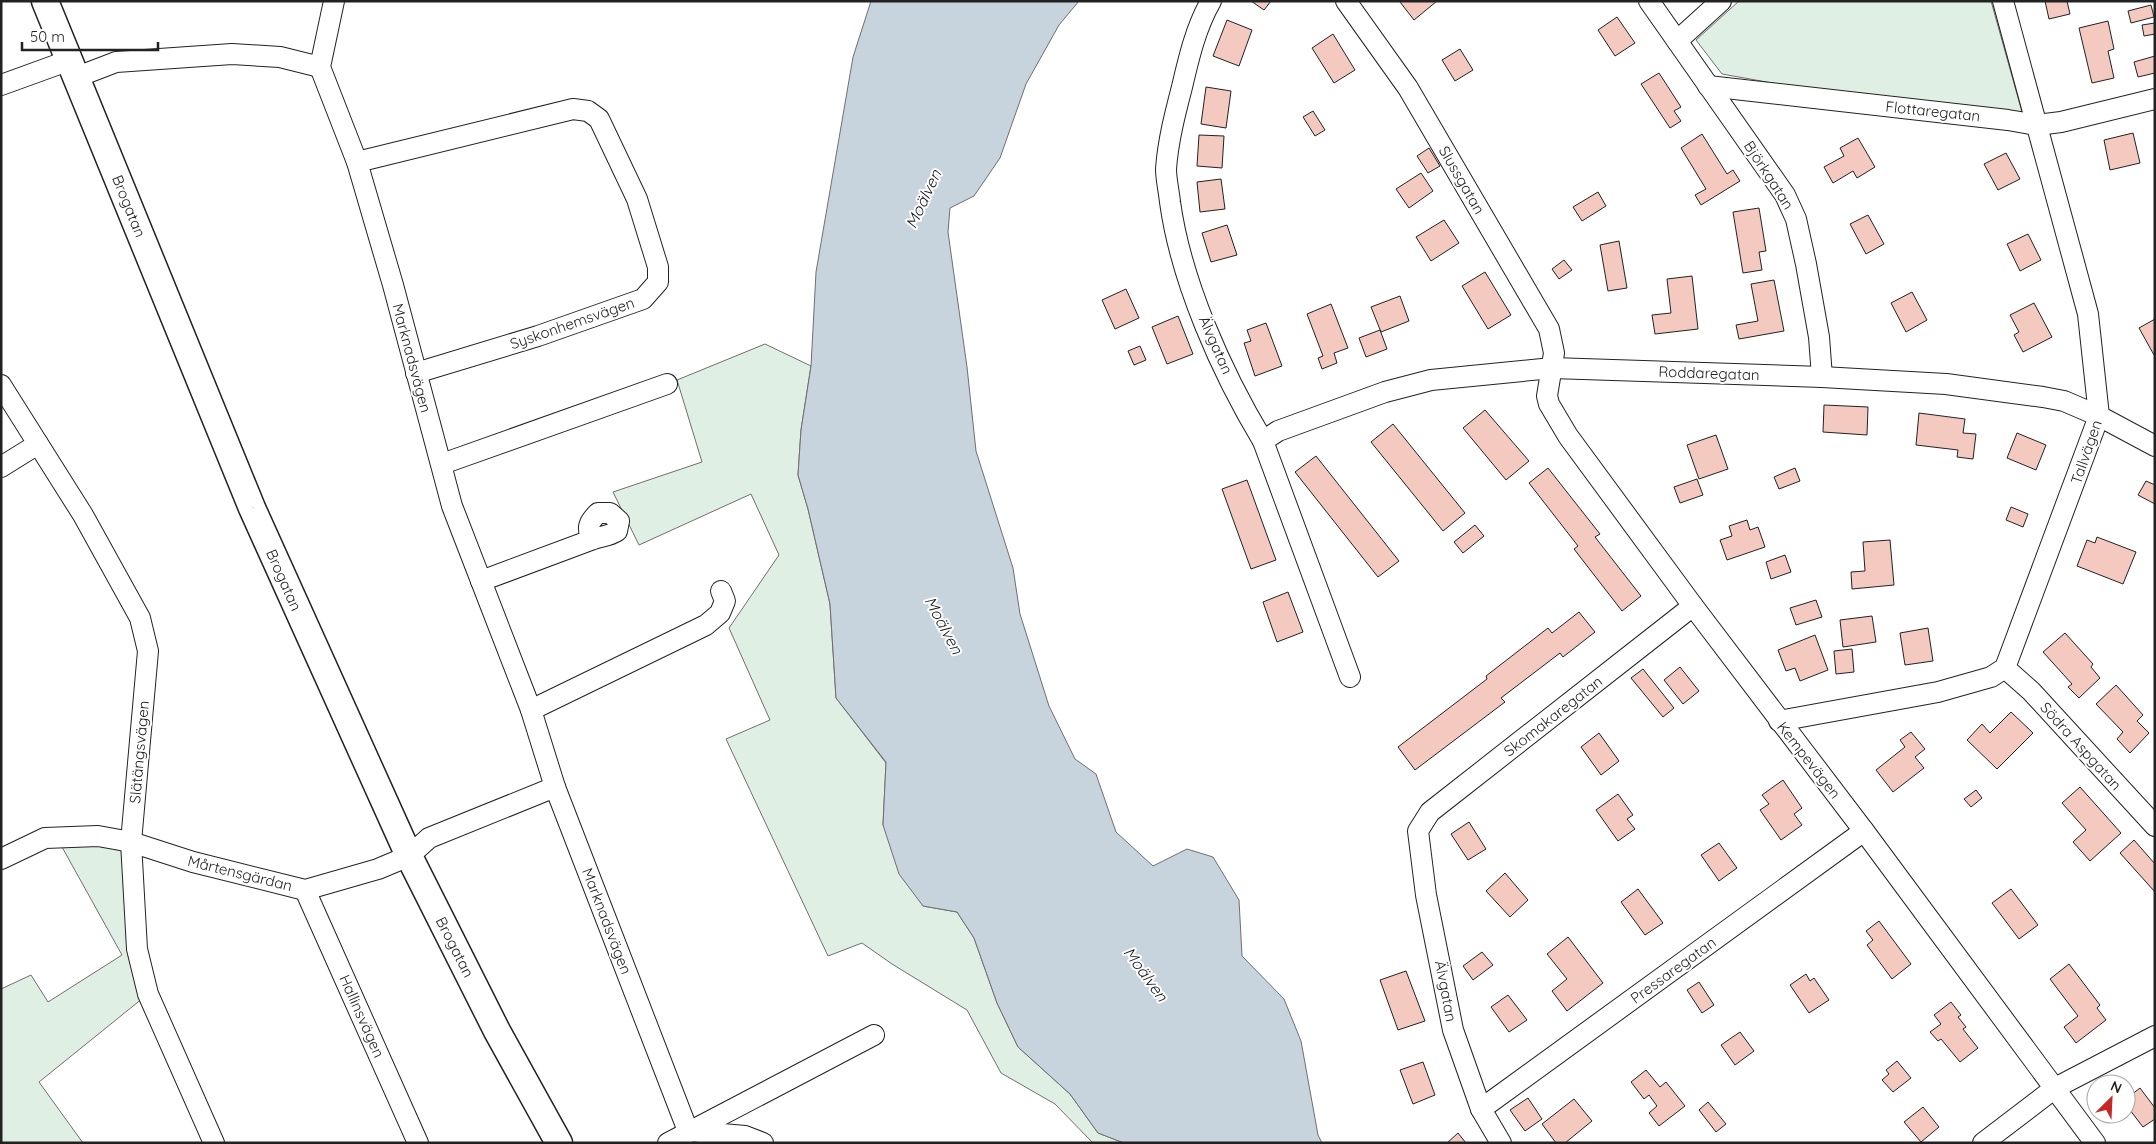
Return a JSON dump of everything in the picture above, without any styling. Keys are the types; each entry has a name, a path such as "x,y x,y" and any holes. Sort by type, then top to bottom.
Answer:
{"main road":[{"name":"Brogatan","path":"45,1 252,508 409,856 497,1031 559,1143"}],"street":[{"path":"1,85 73,69 116,62 232,54 280,57 320,67 334,1"},
{"name":"Älvgatan","path":"1211,1 1201,18 1187,63 1174,120 1166,170 1173,222 1184,266 1209,333 1246,413 1263,441 1350,677"},
{"name":"Slussgatan","path":"1346,1 1408,88 1549,329 1554,353 1552,368"},
{"name":"Björkgatan","path":"1649,1 1785,194 1796,219 1819,337 1822,376"},
{"path":"1677,41 1721,1"},
{"name":"Tallvägen","path":"2003,1 2088,314 2099,416 2005,668"},
{"name":"Marknadsvägen","path":"320,67 357,162 393,285 452,506 531,710 555,787 688,1131"},
{"name":"Flottaregatan","path":"1708,86 2008,120 2037,125 2061,122 2155,99"},
{"name":"Syskonhemsvägen","path":"357,162 573,109 588,111 599,119 637,200 658,267 658,282 643,299 538,336 416,373"},
{"name":"Roddaregatan","path":"1263,441 1278,431 1367,398 1431,380 1552,368 1822,376 1946,384 2043,397 2064,402 2099,416 2155,446"},
{"name":"Kempevägen","path":"1552,368 1546,389 1549,404 1568,436 2095,1143"},
{"path":"442,464 667,384"},
{"name":"Slätängsvägen","path":"1,385 82,515 140,618 148,651 130,842 137,949 148,994 214,1143"},
{"path":"1,467 38,444"},
{"path":"481,581 591,540"},
{"path":"531,710 706,625 720,613 725,601 721,591"},
{"name":"Skomakaregatan","path":"1418,830 1430,812 1693,606"},
{"path":"1779,721 1938,692 1990,677 2005,668"},
{"name":"Södra Aspgatan","path":"2005,668 2031,691 2155,826"},
{"name":"Mårtensgärdan","path":"1,859 45,838 98,836 130,842 193,862 305,890 378,869 409,856 429,838 555,787"},
{"name":"Älvgatan","path":"1418,830 1426,895 1453,1030 1481,1109 1500,1143"},
{"name":"Pressaregatan","path":"1481,1109 1864,831"},
{"name":"Hallinsvägen","path":"305,890 418,1143"},
{"path":"668,1143 874,1035"},
{"path":"1983,1143 2055,1088 2155,1036"},
{"path":"688,1131 744,1136 762,1143"}],"green space":[{"path":"1739,1 1991,1 2022,112 1995,111 1778,84 1722,74 1696,40"},
{"path":"765,344 811,366 801,430 798,475 808,509 830,604 836,698 886,763 883,825 923,906 957,912 974,938 997,1003 1018,1047 1070,1094 1098,1133 1124,1143 1093,1143 1055,1104 1001,1073 967,1010 892,964 862,943 828,956 726,739 770,720 729,628 779,555 751,494 639,545 613,492 702,462 677,380"},
{"path":"57,838 131,842 148,994 39,1082 83,1143 1,1143 1,989 31,975 48,1002 122,955"}],"water":[{"name":"Moälven","path":"871,1 1079,1 1059,25 1026,84 1000,158 974,196 950,208 948,232 967,367 976,451 1013,568 1020,614 1049,706 1075,759 1096,774 1116,832 1153,866 1187,849 1213,857 1239,900 1242,956 1284,999 1301,1041 1318,1135 1322,1143 1124,1143 1098,1133 1070,1094 1018,1047 997,1003 974,938 957,912 923,906 899,874 883,825 886,762 836,698 830,604 808,509 798,475 801,430 811,366 816,272 853,57"}],"building":[{"path":"1251,1 1271,1 1264,10"},
{"path":"1400,1 1437,1 1414,20 1400,2"},
{"path":"2045,1 2067,1 2070,14 2049,19"},
{"path":"2151,5 2154,17 2131,23 2128,11"},
{"path":"1617,17 1635,43 1615,56 1598,30"},
{"path":"1227,20 1252,30 1239,66 1213,56"},
{"path":"2108,21 2114,49 2108,51 2114,78 2092,83 2079,28"},
{"path":"2155,23 2155,34 2144,36 2142,25"},
{"path":"1333,34 1355,70 1334,83 1312,48"},
{"path":"1460,49 1473,70 1455,81 1442,60"},
{"path":"2155,56 2155,73 2138,77 2134,62"},
{"path":"1659,73 1681,107 1674,111 1681,121 1670,128 1641,84"},
{"path":"1206,87 1231,91 1226,128 1201,124"},
{"path":"1313,111 1325,130 1315,136 1303,117"},
{"path":"2133,133 2140,163 2110,170 2104,140"},
{"path":"1702,134 1727,174 1733,170 1740,181 1701,205 1695,195 1706,189 1681,148"},
{"path":"1199,135 1224,136 1222,168 1197,166"},
{"path":"1858,138 1875,167 1857,178 1853,171 1833,183 1824,167 1844,156 1840,148"},
{"path":"1429,148 1440,166 1428,173 1417,156"},
{"path":"2006,153 2020,179 1998,190 1984,164"},
{"path":"1421,173 1433,191 1409,208 1396,189"},
{"path":"1221,179 1225,209 1200,212 1197,182"},
{"path":"1598,192 1606,206 1582,221 1573,207"},
{"path":"1759,208 1766,251 1759,252 1762,270 1743,273 1733,212"},
{"path":"1868,215 1884,244 1866,254 1850,224"},
{"path":"1444,220 1459,243 1431,261 1416,237"},
{"path":"1227,225 1237,255 1211,262 1202,233"},
{"path":"2028,234 2041,260 2020,271 2007,244"},
{"path":"1619,241 1627,288 1608,291 1600,245"},
{"path":"1564,260 1572,270 1559,279 1552,269"},
{"path":"1485,272 1511,315 1488,329 1462,286"},
{"path":"1692,276 1698,329 1655,334 1652,315 1671,313 1667,279"},
{"path":"1774,280 1784,331 1739,339 1736,325 1758,321 1751,284"},
{"path":"1126,289 1139,318 1115,329 1102,300"},
{"path":"1912,292 1927,320 1906,332 1891,303"},
{"path":"1400,296 1409,321 1381,332 1371,307"},
{"path":"2034,303 2052,337 2023,352 2014,335 2019,332 2010,315"},
{"path":"1331,304 1348,348 1334,353 1337,363 1322,369 1318,358 1323,356 1307,314"},
{"path":"1178,316 1193,354 1167,364 1152,327"},
{"path":"2155,319 2155,355 2154,355 2139,328"},
{"path":"1266,323 1282,366 1255,376 1244,343 1251,341 1247,330"},
{"path":"1380,330 1387,349 1366,357 1359,338"},
{"path":"1140,346 1146,360 1134,365 1128,351"},
{"path":"1824,405 1868,407 1867,435 1823,432"},
{"path":"1485,410 1529,461 1506,480 1463,428"},
{"path":"1919,413 1965,419 1963,433 1976,434 1973,459 1957,457 1958,450 1916,445"},
{"path":"1393,424 1465,513 1443,531 1371,442"},
{"path":"2017,433 2046,445 2036,470 2007,458"},
{"path":"1716,435 1728,469 1699,479 1687,445"},
{"path":"1316,456 1399,561 1378,577 1295,472"},
{"path":"1548,468 1600,534 1595,537 1641,596 1622,611 1574,549 1578,546 1529,483"},
{"path":"1795,468 1800,481 1779,489 1774,477"},
{"path":"1697,479 1703,495 1680,503 1674,487"},
{"path":"1247,480 1276,560 1251,569 1222,489"},
{"path":"2146,481 2155,485 2155,504 2138,495"},
{"path":"2011,507 2028,514 2023,527 2006,520"},
{"path":"1747,520 1750,530 1758,527 1765,547 1727,560 1720,540 1732,536 1729,526"},
{"path":"1475,525 1484,536 1463,553 1454,542"},
{"path":"2097,537 2136,552 2123,584 2077,566 2087,540 2095,543"},
{"path":"1890,540 1894,585 1852,589 1851,572 1865,571 1863,542"},
{"path":"1785,555 1791,572 1771,579 1766,562"},
{"path":"1288,592 1303,632 1277,642 1263,602"},
{"path":"1816,600 1822,617 1796,625 1790,608"},
{"path":"1579,612 1595,632 1563,657 1560,653 1501,698 1505,702 1415,770 1398,747 1487,679 1486,676 1548,628 1552,633"},
{"path":"1872,616 1876,642 1843,647 1840,620"},
{"path":"1928,628 1933,661 1905,665 1900,633"},
{"path":"2065,633 2093,664 2091,667 2100,678 2079,698 2068,687 2072,684 2043,652"},
{"path":"1815,635 1828,670 1800,681 1795,668 1786,671 1778,650"},
{"path":"1852,649 1854,672 1836,674 1834,651"},
{"path":"1680,667 1699,691 1683,704 1664,680"},
{"path":"1643,669 1674,708 1663,717 1631,678"},
{"path":"2116,685 2143,715 2137,721 2149,733 2130,753 2117,739 2123,732 2096,704"},
{"path":"2011,712 2033,733 1997,769 1967,740 1982,724 1990,733"},
{"path":"1911,732 1925,749 1915,757 1924,768 1893,792 1876,770 1905,747 1900,740"},
{"path":"1599,733 1619,761 1601,775 1581,747"},
{"path":"1783,780 1802,808 1794,814 1802,825 1781,840 1760,810 1769,804 1762,795"},
{"path":"2080,787 2121,833 2090,861 2073,842 2086,830 2062,803"},
{"path":"1976,790 1982,798 1971,807 1964,799"},
{"path":"1618,794 1633,815 1627,819 1635,829 1618,841 1596,810"},
{"path":"1469,822 1486,849 1468,860 1451,834"},
{"path":"2134,840 2155,864 2155,892 2120,853"},
{"path":"1719,843 1737,868 1719,881 1701,855"},
{"path":"1505,873 1528,900 1510,917 1486,891"},
{"path":"1638,889 1663,923 1645,935 1621,902"},
{"path":"2011,889 2038,925 2019,939 1992,903"},
{"path":"1879,921 1911,964 1892,979 1867,945 1873,940 1866,931"},
{"path":"1568,937 1603,983 1567,1011 1552,991 1567,979 1547,954"},
{"path":"1482,952 1493,965 1473,980 1463,966"},
{"path":"2069,964 2100,1005 2097,1008 2106,1020 2076,1043 2064,1027 2078,1016 2050,979"},
{"path":"1406,971 1425,1021 1398,1030 1380,980"},
{"path":"1806,974 1810,981 1814,978 1829,1000 1809,1013 1790,985"},
{"path":"1699,982 1714,1005 1702,1013 1687,990"},
{"path":"1508,995 1527,1020 1509,1032 1491,1007"},
{"path":"1951,1002 1961,1015 1958,1017 1966,1027 1963,1029 1978,1048 1960,1062 1941,1039 1938,1041 1930,1032 1941,1024 1934,1015"},
{"path":"1740,1032 1754,1051 1735,1065 1721,1045"},
{"path":"1897,1061 1911,1078 1893,1092 1882,1080 1889,1074 1886,1070"},
{"path":"1423,1062 1435,1095 1413,1104 1400,1070"},
{"path":"1646,1070 1660,1087 1666,1082 1685,1106 1659,1126 1649,1113 1657,1106 1649,1095 1644,1099 1631,1082"},
{"path":"2140,1088 2155,1108 2155,1119 2143,1127 2136,1118 2136,1091"},
{"path":"1528,1098 1542,1119 1525,1131 1510,1110"},
{"path":"1574,1099 1592,1121 1565,1143 1556,1143 1542,1124"},
{"path":"1708,1102 1726,1124 1716,1132 1699,1110"},
{"path":"1923,1107 1939,1127 1921,1142 1904,1122"},
{"path":"1458,1133 1466,1143 1447,1143"}]}
